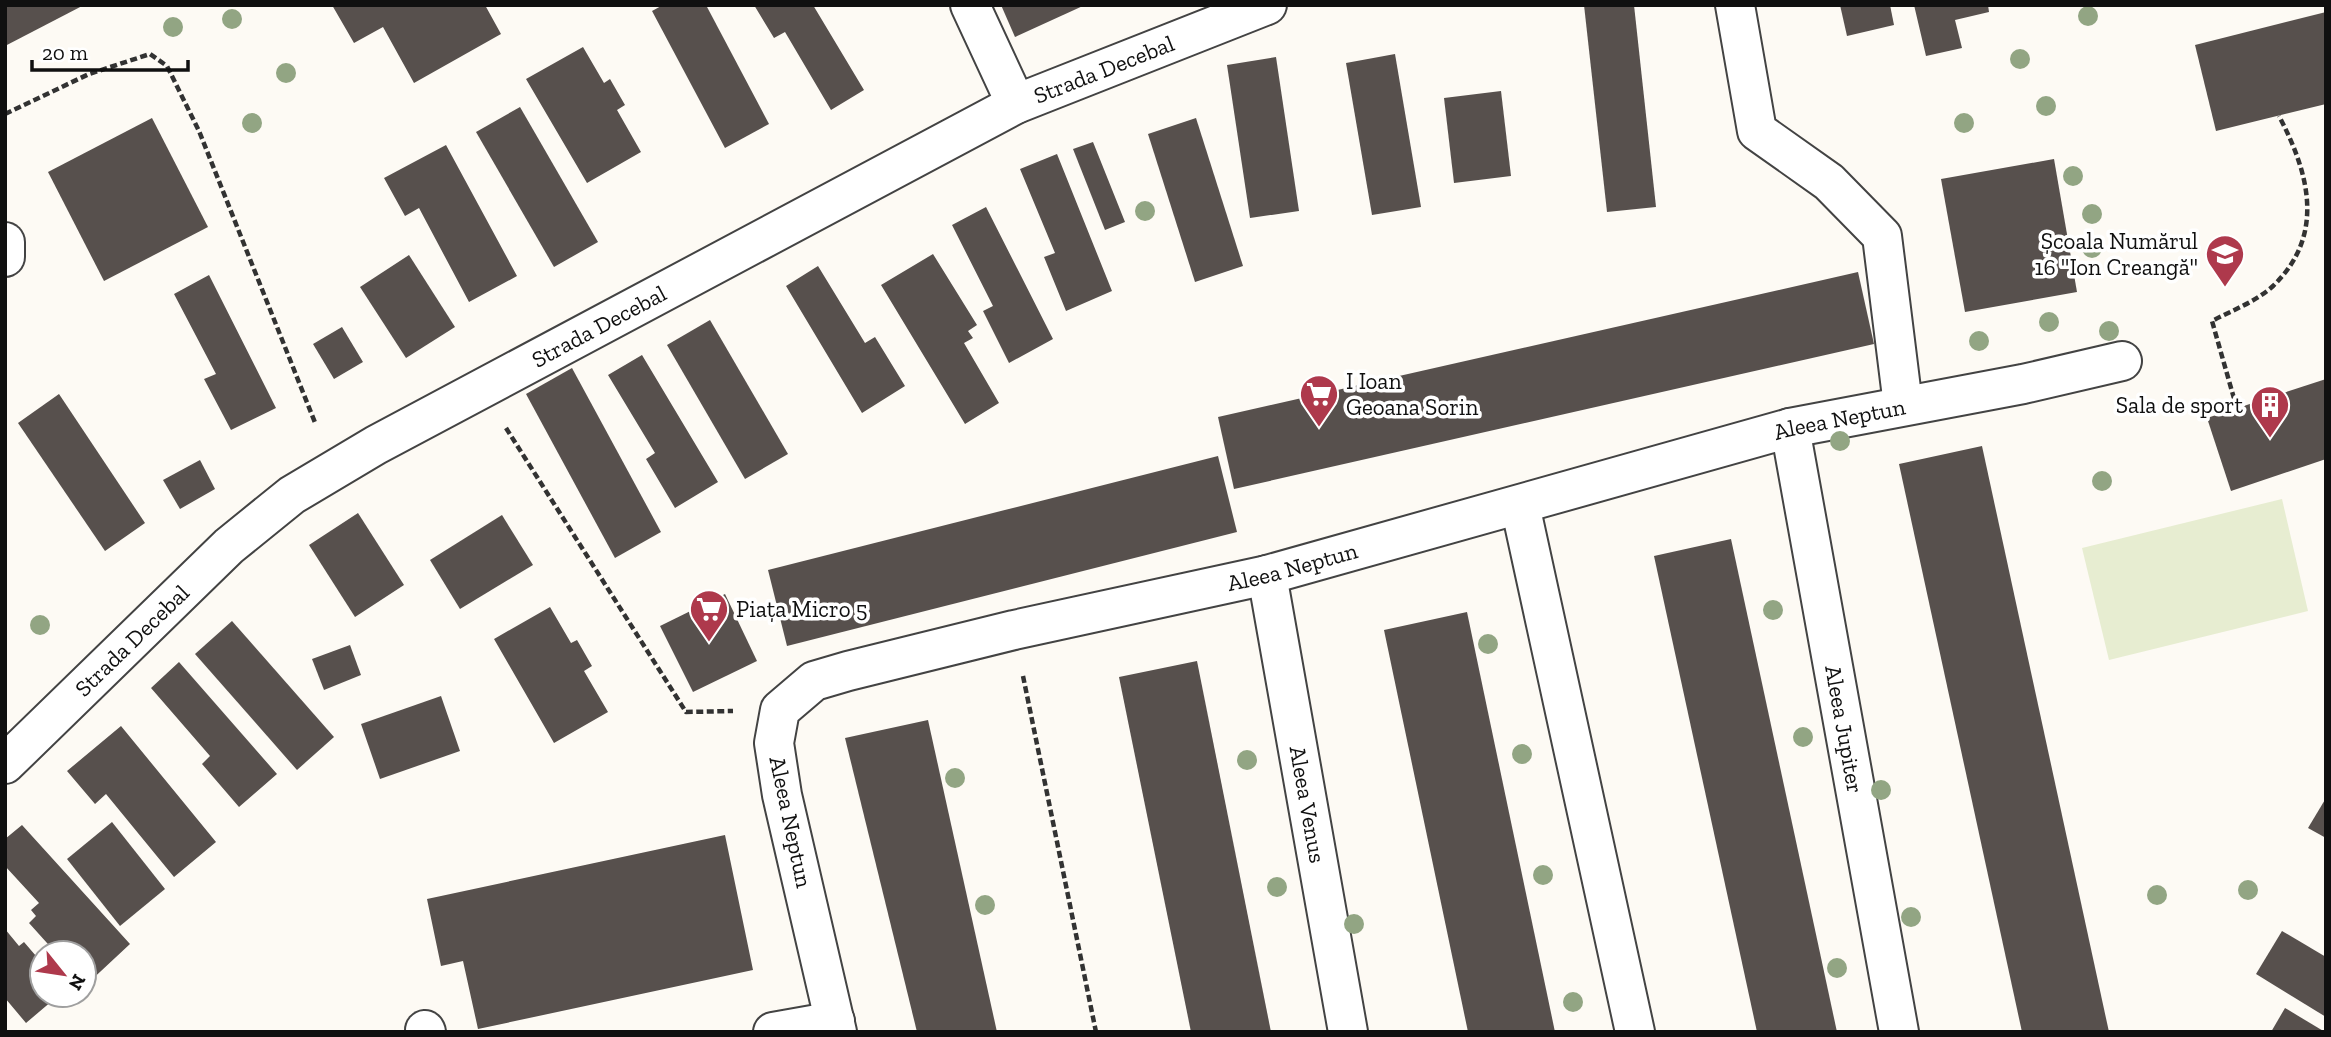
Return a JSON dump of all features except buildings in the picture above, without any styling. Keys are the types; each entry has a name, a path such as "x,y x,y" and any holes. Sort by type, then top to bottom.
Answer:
{"street":[{"path":"970,5 1016,104"},
{"name":"Strada Decebal","path":"5,764 229,546 292,495 376,444 1016,104 1267,5"},
{"path":"1735,5 1757,131 1829,181 1882,236 1903,405"},
{"path":"5,242 5,257"},
{"name":"Aleea Neptun","path":"773,1032 836,1026 782,795 775,743 780,710 814,681 1014,630 1267,575 1790,428 2023,384 2122,361"},
{"name":"Aleea Jupiter","path":"1790,428 1899,1032"},
{"path":"1520,505 1635,1032"},
{"name":"Aleea Venus","path":"1267,575 1348,1032"}],"path":[{"path":"5,114 89,74 150,54 167,66 199,131 316,425 328,419"},
{"path":"2237,409 2212,321 2272,287 2292,263 2304,233 2309,198 2303,167 2279,116"},
{"path":"504,424 686,712 780,710"},
{"path":"1014,630 1096,1032"}],"green space":[{"path":"2282,499 2308,611 2109,660 2082,548"}],"place":[{"name":"Școala Numărul 16 \"Ion Creangă\"","path":"2225,288"},
{"name":"I Ioan Geoana Sorin","path":"1319,428"},
{"name":"Sala de sport","path":"2270,439"},
{"name":"Piața Micro 5","path":"709,643"}]}
